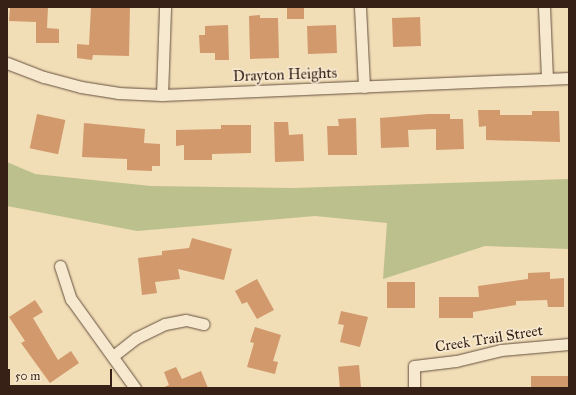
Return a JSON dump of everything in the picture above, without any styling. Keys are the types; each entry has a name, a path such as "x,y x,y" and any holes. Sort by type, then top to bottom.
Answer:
{"street":[{"path":"162,95 165,7"},
{"path":"360,7 364,87"},
{"path":"544,7 548,79"},
{"name":"Drayton Heights","path":"7,63 44,77 81,87 118,93 162,95 569,78"},
{"path":"60,266 71,299 135,388"},
{"path":"113,356 136,338 166,324 186,320 204,324"},
{"name":"Creek Trail Street","path":"414,388 414,366 516,348 569,344"}],"green space":[{"path":"7,162 35,174 151,186 293,188 569,179 569,249 485,246 383,279 387,223 315,216 137,231 7,206"}],"building":[{"path":"10,7 48,7 47,28 59,29 59,43 36,43 36,22 9,21"},
{"path":"91,7 130,7 129,56 93,55 92,60 77,58 77,44 89,45"},
{"path":"287,7 304,7 304,19 287,19"},
{"path":"260,15 260,18 278,18 279,58 250,59 249,16"},
{"path":"420,17 421,46 393,47 392,18"},
{"path":"228,25 229,60 215,60 215,53 200,53 199,35 205,35 205,26"},
{"path":"336,25 337,53 308,54 307,26"},
{"path":"478,110 500,110 500,115 532,115 532,111 559,111 560,142 486,140 486,126 479,127"},
{"path":"37,114 65,120 58,154 30,148"},
{"path":"428,114 450,114 450,119 463,119 464,149 436,150 436,129 408,130 409,147 381,148 380,118"},
{"path":"356,118 357,155 328,155 327,126 339,126 338,119"},
{"path":"274,122 288,122 289,135 303,134 304,161 275,162"},
{"path":"84,123 145,129 144,143 160,144 160,166 152,166 152,171 127,170 127,159 82,157"},
{"path":"221,125 251,125 251,153 212,154 212,160 184,160 184,145 176,146 176,130 221,129"},
{"path":"192,238 232,249 224,280 178,269 180,279 155,282 157,293 142,295 138,258 162,255 162,251 189,248"},
{"path":"550,272 550,279 564,278 564,307 548,307 547,300 516,301 516,305 473,312 473,318 439,318 439,297 479,297 478,286 528,279 528,273"},
{"path":"257,279 274,310 257,319 247,302 242,304 235,291"},
{"path":"387,282 415,282 415,308 387,308"},
{"path":"35,300 43,312 33,318 58,360 71,351 79,363 50,383 21,343 25,341 9,317"},
{"path":"341,311 368,317 360,347 340,342 344,325 338,324"},
{"path":"255,327 281,335 273,361 278,362 275,374 247,367 254,343 250,342"},
{"path":"359,365 361,388 340,388 338,367"},
{"path":"176,367 182,379 201,371 208,388 162,388 169,385 164,372"},
{"path":"531,376 569,376 569,388 531,388"}]}
